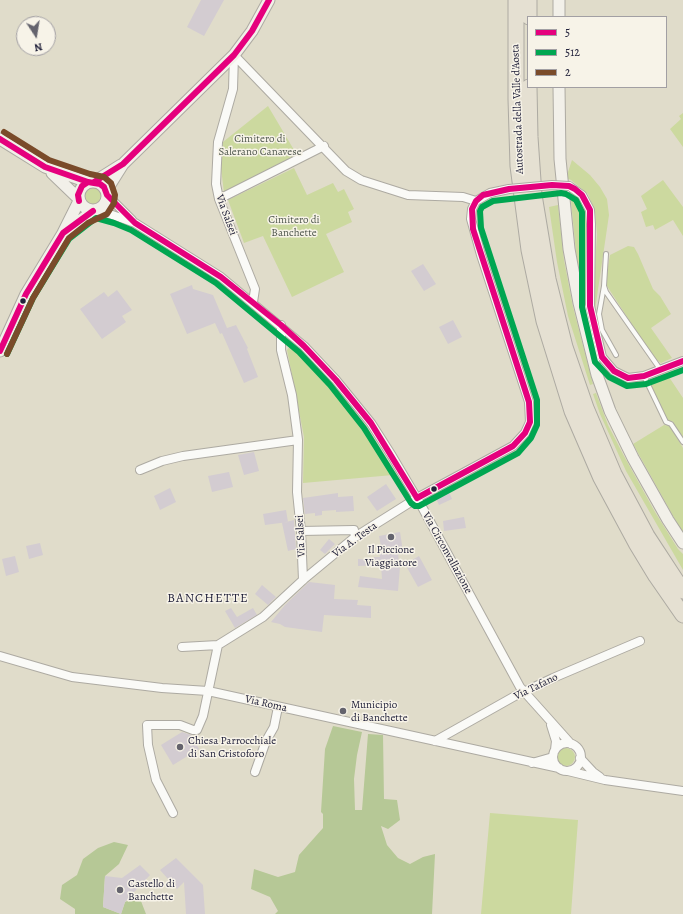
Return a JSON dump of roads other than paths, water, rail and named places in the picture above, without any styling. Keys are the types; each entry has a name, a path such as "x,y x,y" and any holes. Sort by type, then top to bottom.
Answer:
{"highway":[{"name":"Autostrada della Valle d'Aosta","path":"516,0 516,107 518,166 529,250 544,321 572,411 601,478 636,543 683,615"},
{"path":"529,0 529,16"},
{"name":"Autostrada della Valle d'Aosta","path":"529,88 530,137 534,195 548,279 565,347 586,408 614,474 647,536 683,591"}],"main road":[{"path":"0,351 26,294 63,233 79,199 79,190 123,164 234,55 252,31 268,0"},
{"path":"559,0 559,16"},
{"path":"559,88 560,159 569,248 579,303 597,375 610,411 633,458 668,520 683,543"},
{"path":"0,139 45,167 79,199 84,208 95,210"},
{"path":"63,233 105,204 107,193 123,164"},
{"path":"45,167 104,186 107,193"}],"street":[{"path":"234,55 346,170 361,180 408,195 463,197 476,201 490,193 509,189 552,185 569,186 582,195 590,210 590,306 602,357 620,376 628,378 644,376 683,361"},
{"name":"Via Salsei","path":"234,55 233,89 217,149 216,184 219,199 255,289 253,302"},
{"path":"219,199 324,146"},
{"name":"Via Circonvallazione","path":"107,193 135,223"},
{"name":"Via A. Testa","path":"218,645 263,618 303,580 355,537 417,498 513,446 525,433 530,422 529,402 473,229 472,209 476,201"},
{"name":"Via Circonvallazione","path":"95,210 135,223 191,256 253,302 281,325 304,346 336,380 371,424 417,498 506,663 524,692 571,744"},
{"name":"Via Salsei","path":"281,325 281,350 292,395 298,440 297,492 301,531 303,580"},
{"path":"140,470 162,461 183,456 298,440"},
{"path":"301,531 354,530 355,537"},
{"name":"Via Tafano","path":"435,741 524,692 640,641"},
{"path":"173,814 156,780 148,745 147,725 180,725 192,730 197,730 203,716 218,645 182,647"},
{"name":"Via Roma","path":"0,656 72,677 162,688 208,691 559,768"},
{"path":"255,772 266,741 274,727 278,707"},
{"name":"Via Circonvallazione","path":"550,722 556,741 554,753"},
{"path":"605,780 593,772 580,758 578,750 571,744 562,744 554,753 553,761 559,768 568,771 605,780 683,791"},
{"name":"Via Roma","path":"531,763 554,753"},
{"path":"568,771 578,765 580,758"}],"lane":[{"path":"606,254 604,286 599,314 602,330 616,355"},
{"path":"604,286 660,369"},
{"path":"644,376 666,422 671,424 683,442"}],"place":[{"name":"Il Piccione Viaggiatore","path":"391,537"},
{"name":"Municipio di Banchette","path":"343,711"},
{"name":"Chiesa Parrocchiale di San Cristoforo","path":"180,747"},
{"name":"Castello di Banchette","path":"120,890"}],"district":[{"name":"BANCHETTE","path":"208,599"}],"park label":[{"name":"Cimitero di Salerano Canavese","path":"260,145"},
{"name":"Cimitero di Banchette","path":"294,226"}]}
